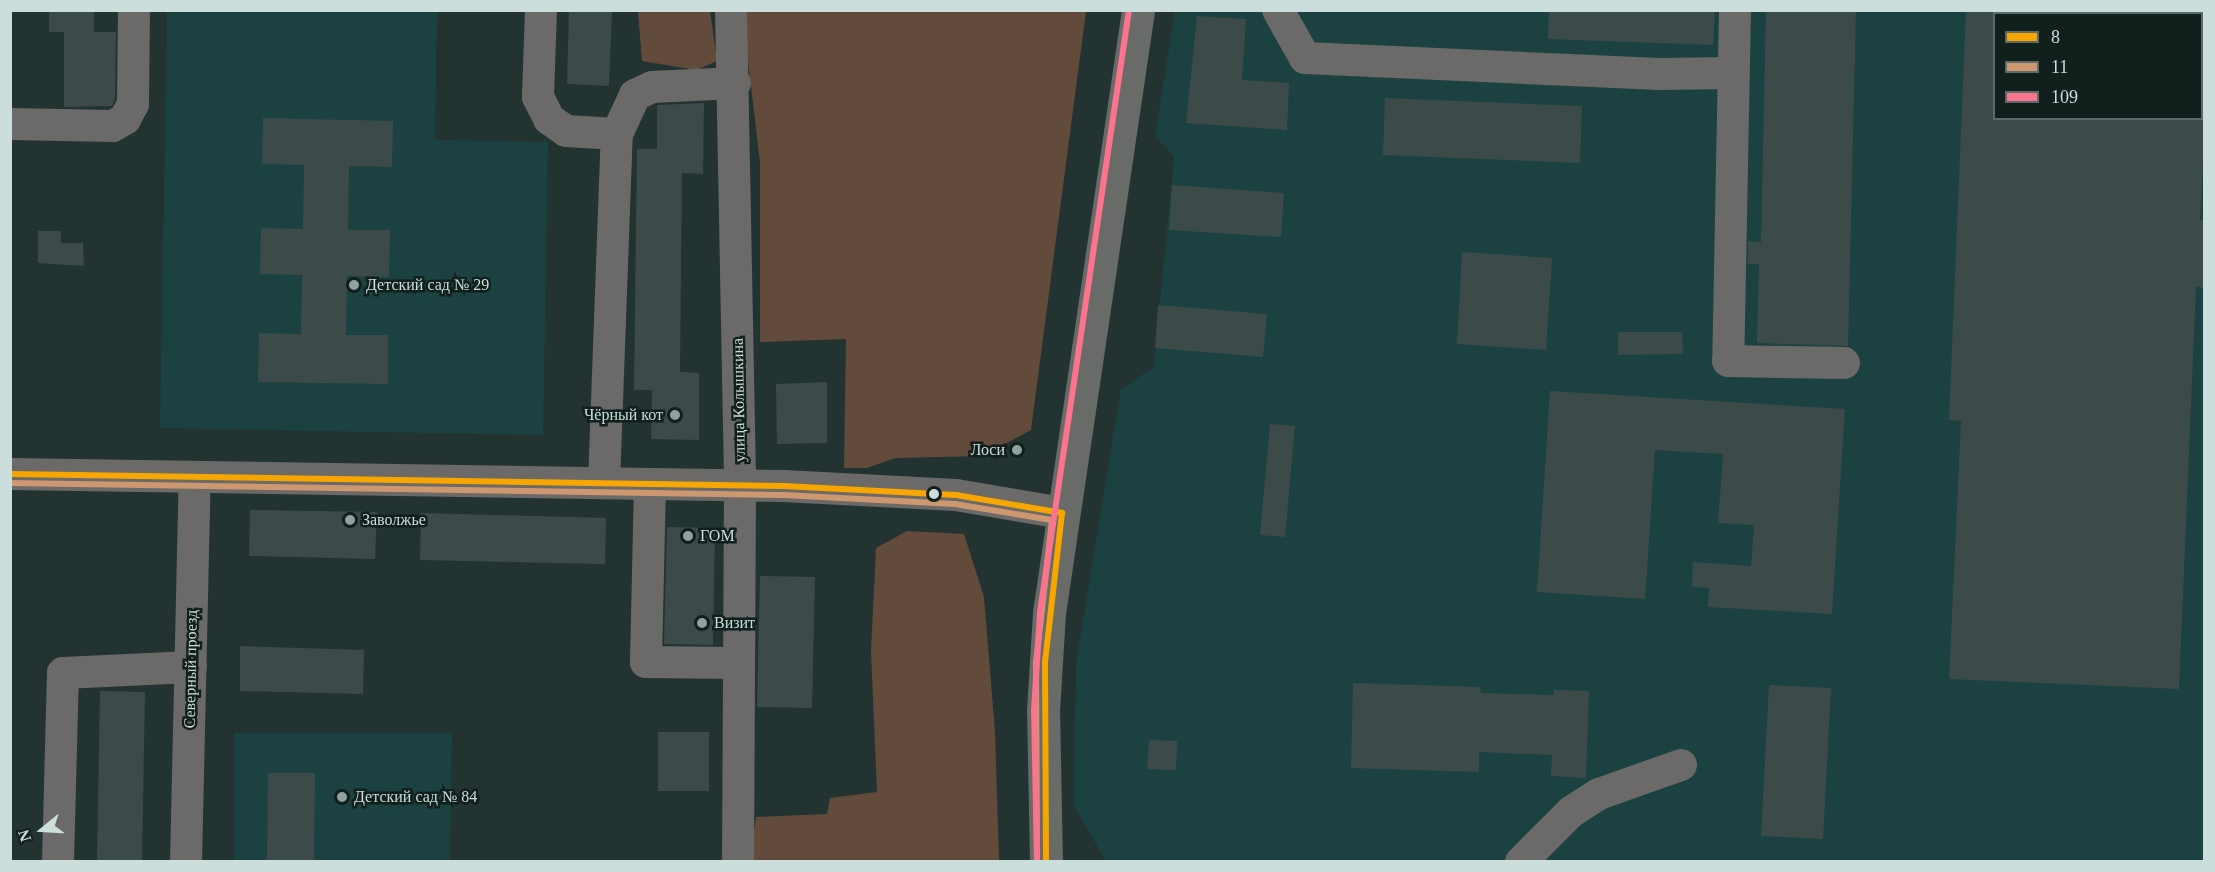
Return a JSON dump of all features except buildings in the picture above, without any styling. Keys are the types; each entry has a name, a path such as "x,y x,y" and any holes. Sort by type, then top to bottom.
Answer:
{"main road":[{"path":"1046,861 1045,662 1062,513 1138,10"}],"street":[{"path":"10,124 112,126 125,119 134,104 134,10"},
{"path":"542,10 538,97 549,119 566,131 617,134"},
{"name":"улица Колышкина","path":"731,10 735,83 740,485 737,663 738,861"},
{"path":"1278,10 1305,58 1659,74 1733,73"},
{"path":"1735,10 1728,361 1844,363"},
{"path":"604,483 617,134 635,95 652,87 735,83"},
{"path":"10,474 740,485 956,495 1062,513"},
{"name":"Северный проезд","path":"186,861 195,477"},
{"path":"650,484 646,662 737,663"},
{"path":"58,861 63,673 191,667"},
{"path":"1521,861 1571,812 1599,794 1681,765"}],"shaded area":[{"name":"Детский сад № 29","path":"167,11 437,11 435,140 548,142 543,435 160,428"},
{"path":"638,11 710,11 717,61 696,70 642,61"},
{"path":"742,11 1086,11 1031,430 982,456 895,458 867,468 844,468 846,339 760,342 760,162"},
{"path":"1175,11 2204,11 2204,861 1106,861 1074,806 1076,663 1121,389 1154,367 1174,156 1155,136"},
{"path":"907,531 964,534 984,597 995,732 999,861 750,862 756,817 827,814 830,798 877,792 871,651 876,548"},
{"name":"Детский сад № 84","path":"234,733 452,733 450,861 234,862"}],"transit line":[{"name":"109","path":"1037,862 1034,711 1040,612 1129,10"},
{"name":"8","path":"10,474 784,486 956,495 1062,513 1045,662 1046,862"},
{"name":"11","path":"10,483 784,495 955,504 1052,520 1036,662 1037,862"}],"place":[{"name":"Детский сад № 29","path":"354,285"},
{"name":"Чёрный кот","path":"675,415"},
{"name":"Лоси","path":"1017,450"},
{"name":"Заволжье","path":"350,520"},
{"name":"ГОМ","path":"688,536"},
{"name":"Визит","path":"702,623"},
{"name":"Детский сад № 84","path":"342,797"}]}
